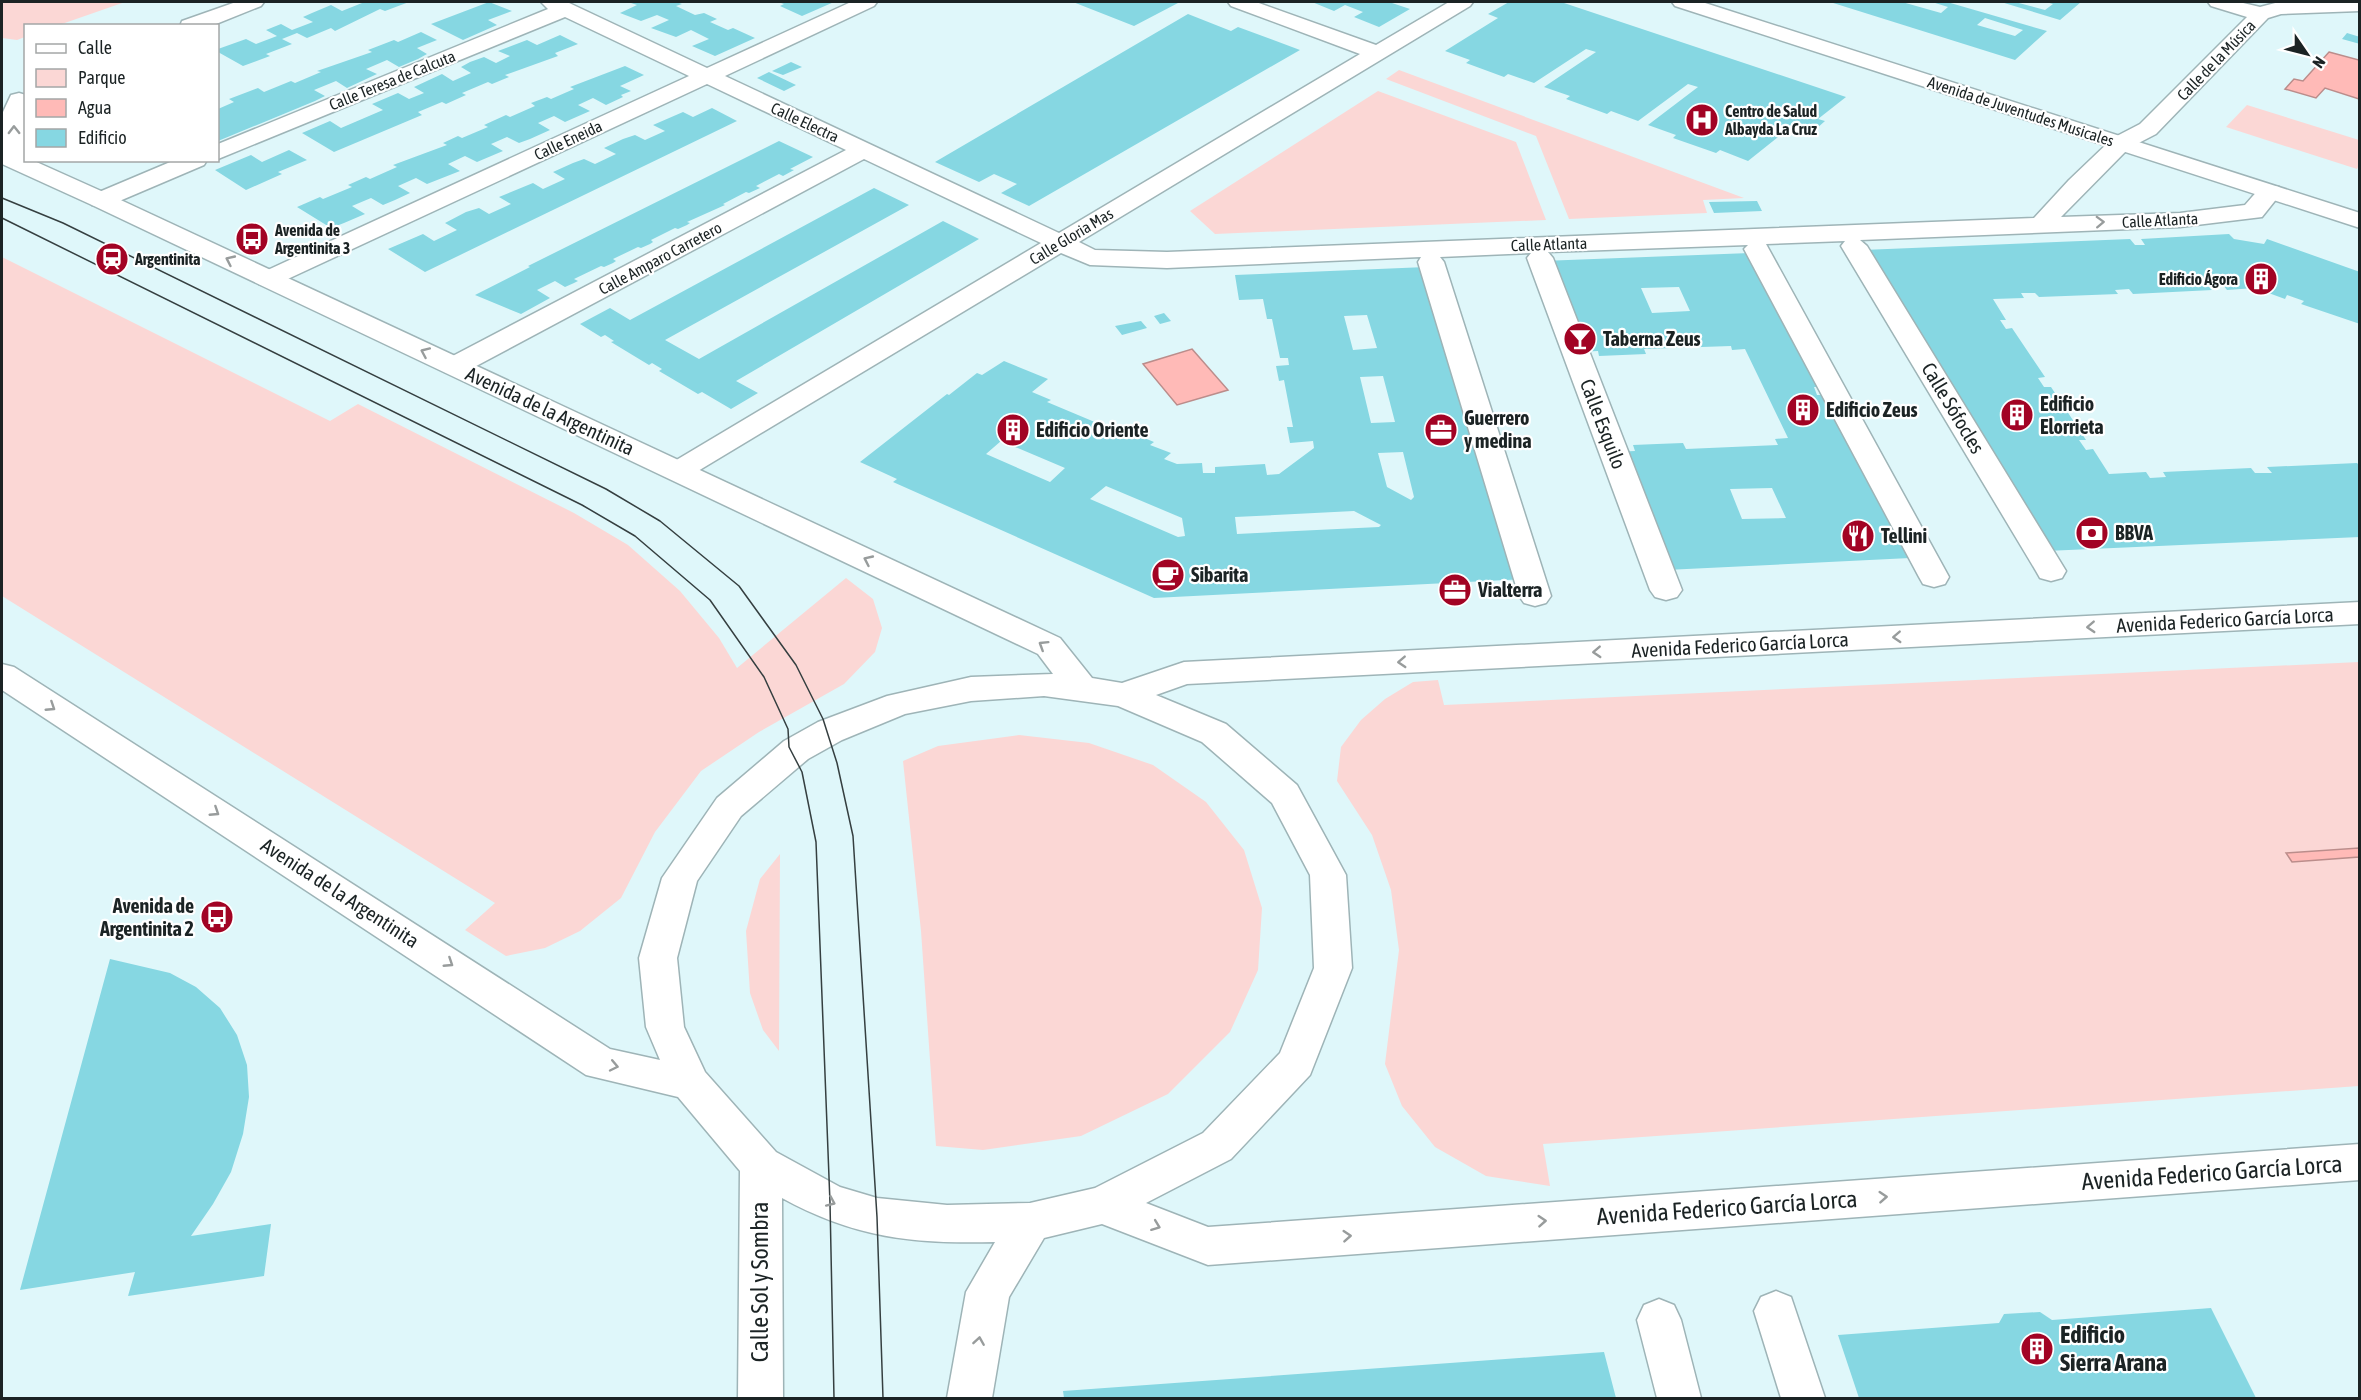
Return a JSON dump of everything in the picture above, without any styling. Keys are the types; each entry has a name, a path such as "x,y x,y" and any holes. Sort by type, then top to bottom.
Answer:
{"street":[{"path":"195,24 254,2"},
{"name":"Calle Eneida","path":"268,279 867,2"},
{"path":"1238,2 1377,53"},
{"name":"Calle Gloria Mas","path":"678,471 1463,2"},
{"name":"Avenida de Juventudes Musicales","path":"1682,2 2360,221"},
{"path":"2218,2 2261,14"},
{"name":"Calle Electra","path":"558,5 1059,243"},
{"name":"Calle Teresa de Calcuta","path":"219,152 558,5"},
{"name":"Calle de la Música","path":"2121,144 2148,129 2261,14 2279,8 2360,5"},
{"path":"8,158 15,94"},
{"path":"2042,224 2077,185 2121,144"},
{"name":"Calle Amparo Carretero","path":"455,366 864,150"},
{"name":"Avenida de la Argentinita","path":"8,158 1048,646 1082,688"},
{"path":"101,200 191,162"},
{"name":"Calle Atlanta","path":"1059,243 1090,257 1167,260 2180,220 2253,212 2270,192"},
{"name":"Calle Sófocles","path":"1854,246 2051,571"},
{"path":"1757,249 1934,577"},
{"name":"Calle Esquilo","path":"1540,258 1666,590"},
{"path":"1431,262 1535,596"},
{"name":"Avenida Federico García Lorca","path":"1124,695 1184,673 2360,613"},
{"name":"Avenida de la Argentinita","path":"2,675 376,915 600,1063 690,1083"},
{"path":"1044,685 1124,695 1214,733 1285,795 1328,875 1333,968 1296,1063 1217,1146 1102,1205 1030,1222 947,1224 877,1216 830,1203 760,1165 690,1083 665,1027 658,958 680,878 729,807 796,750 830,731 899,704 971,688 1044,685"},
{"name":"Avenida Federico García Lorca","path":"1102,1205 1209,1246 2360,1162"},
{"name":"Calle Sol y Sombra","path":"760,1165 760,1398"},
{"path":"970,1398 987,1292 1030,1222"},
{"path":"1776,1311 1803,1398"},
{"path":"1659,1320 1679,1398"}],"green space":[{"path":"2,2 125,2 62,24 24,24 24,37 17,40 2,38"},
{"path":"1399,70 1744,198 1703,200 1707,213 1569,219 1536,136 1386,79"},
{"path":"1378,91 1516,142 1546,220 1215,234 1190,211"},
{"path":"2247,105 2359,140 2357,169 2226,127"},
{"path":"2,257 330,421 358,404 574,513 628,545 680,591 719,638 737,668 846,578 873,599 882,628 875,652 844,684 759,732 701,771 655,832 621,898 580,931 545,948 506,956 465,930 495,903 2,596"},
{"path":"2359,662 2359,1086 1543,1144 1550,1186 1486,1176 1435,1147 1402,1106 1385,1064 1399,950 1391,890 1372,835 1337,781 1341,747 1361,720 1385,699 1413,682 1438,680 1444,705"},
{"path":"1019,735 1089,743 1153,765 1206,802 1244,850 1262,908 1258,970 1230,1032 1168,1094 1081,1136 983,1150 936,1146 921,931 903,761 938,746"},
{"path":"780,854 779,1051 763,1030 750,993 746,931 760,879"}],"water":[{"path":"2329,52 2359,60 2359,99 2325,88 2316,98 2285,89 2294,79 2303,81"},
{"path":"1192,349 1228,390 1177,405 1143,364"},
{"path":"2359,848 2359,857 2292,862 2286,853"}],"building":[{"path":"359,2 409,2 385,11 380,9 335,31 331,28 307,38 297,33 282,39 292,44 266,54 270,56 243,66 219,53 219,49 246,39 256,44 277,36 266,30 281,24 292,30 313,22 303,17 331,5 342,11 362,3"},
{"path":"489,2 512,11 488,20 497,25 463,40 431,24"},
{"path":"628,2 676,2 682,4 676,6 695,15 704,13 717,19 710,22 728,30 733,28 755,38 715,56 692,46 709,39 691,30 676,37 651,28 669,20 657,15 641,21 620,13 637,5"},
{"path":"778,2 834,2 802,16 780,6 784,4"},
{"path":"1073,2 1175,2 1178,3 1134,26"},
{"path":"1312,2 1389,2 1410,9 1379,27 1354,17 1363,12 1345,5 1334,11"},
{"path":"1509,2 1561,2 1846,97 1818,119 1825,121 1816,129 1797,122 1748,161 1720,150 1716,153 1673,138 1676,135 1648,125 1698,87 1688,84 1638,121 1611,111 1607,114 1566,99 1570,96 1544,87 1596,52 1586,49 1534,83 1508,74 1504,77 1466,63 1470,60 1445,51 1498,18 1488,14"},
{"path":"1830,2 1902,2 1941,13 1948,7 1932,2 1947,2 2047,31 2015,60","holes":["1985,18 2023,30 2015,36 1977,25"]},
{"path":"2001,2 2015,2 2045,10 2053,4 2046,2 2081,2 2060,20"},
{"path":"1188,14 1231,31 1238,27 1300,50 1029,206 1001,193 1017,184 994,174 979,182 935,162"},
{"path":"421,32 437,40 417,48 427,54 418,59 399,67 387,60 366,69 377,74 347,88 336,81 314,90 325,96 219,141 219,109 234,102 229,99 258,88 264,92 291,81 295,83 321,72 317,71 372,52 368,50 394,40 398,42"},
{"path":"2347,33 2360,37 2360,44 2342,39"},
{"path":"560,35 578,44 555,53 558,56 505,75 509,77 492,84 488,82 462,93 466,95 446,104 442,102 418,112 422,115 334,152 302,133 330,121 341,128 383,110 372,104 398,93 409,99 424,93 414,87 442,74 453,81 471,73 461,67 470,62 484,57 496,63 510,56 498,51 527,40 537,45"},
{"path":"791,62 802,67 783,75 772,71"},
{"path":"625,66 644,75 620,86 631,91 621,95 623,97 606,105 593,98 578,105 590,111 565,122 554,116 538,123 550,130 519,143 507,137 491,144 503,151 477,162 465,156 448,164 460,171 427,184 416,178 398,186 410,193 383,205 371,198 352,206 365,214 331,228 297,207 352,187 348,185 366,177 370,179 397,167 393,165 447,145 443,143 458,136 462,138 488,127 484,125 506,115 510,117 535,106 531,103 547,97 551,99 574,89 570,87"},
{"path":"769,72 796,85 784,91 757,78"},
{"path":"712,108 737,121 425,272 388,249 423,234 434,241 457,230 445,223 466,212 479,208 489,214 511,204 499,197 533,183 543,189 565,179 553,172 584,159 595,164 616,154 604,148 635,135 645,140 665,131 653,125 683,112 693,117"},
{"path":"779,141 813,157 790,169 794,170 783,176 779,174 756,186 760,188 746,192 723,204 725,205 687,222 690,223 687,225 675,228 651,240 653,242 650,244 613,259 616,261 613,263 574,279 578,281 574,283 565,287 555,281 537,290 550,298 521,314 475,295 530,267 528,266"},
{"path":"289,150 307,160 278,172 282,174 246,190 215,170 251,155 262,162"},
{"path":"874,188 909,205 665,340 699,359 943,221 979,239 736,381 758,393 731,409 702,392 698,394 659,371 662,369 652,363 649,365 611,342 614,341 605,335 601,337 580,324 610,308 630,320"},
{"path":"1757,201 1762,211 1714,213 1709,202"},
{"name":"Edificio Elorrieta","path":"2229,234 2234,239 2264,244 2267,239 2360,272 2360,324 2301,304 2304,301 2287,295 2285,299 2255,288 2227,290 2223,285 2208,286 2212,290 2133,294 2129,289 2115,290 2118,294 2039,297 2035,293 2021,293 2024,298 1993,299 2006,320 2000,320 2006,329 2012,328 2045,377 2038,378 2044,387 2051,387 2086,440 2079,440 2086,450 2093,449 2109,474 2146,472 2150,478 2166,477 2163,472 2251,468 2255,473 2272,473 2267,467 2357,463 2360,466 2360,537 2046,551 1863,250 2130,239 2135,245 2145,245 2141,239"},
{"name":"Edificio Zeus","path":"1750,253 1816,381 1814,381 1817,387 1814,387 1817,395 1822,395 1827,401 1910,558 1666,570 1614,452 1635,451 1633,445 1683,443 1686,449 1778,445 1775,439 1788,438 1745,349 1732,350 1731,346 1644,349 1646,354 1599,356 1598,351 1576,352 1542,261","holes":["1679,287 1690,311 1652,313 1641,288","1772,488 1786,518 1742,519 1730,489"]},
{"name":"Edificio Oriente","path":"1426,267 1528,579 1154,598 893,482 897,479 860,462 947,394 949,395 977,373 982,375 1004,361 1048,379 1032,392 1051,400 1047,402 1109,428 1113,425 1154,442 1150,445 1171,453 1164,459 1177,464 1202,463 1203,473 1215,473 1215,467 1265,464 1267,475 1279,474 1314,448 1313,441 1290,443 1287,427 1293,427 1284,380 1279,381 1276,366 1289,365 1288,358 1280,358 1272,319 1267,319 1263,299 1239,300 1235,275","holes":["1367,315 1377,348 1353,350 1344,316","1383,376 1395,422 1371,423 1360,377","1001,441 1065,468 1050,482 986,454","1403,452 1414,497 1411,500 1387,487 1378,453","1106,486 1182,518 1185,536 1178,537 1090,499","1354,511 1381,525 1379,527 1237,534 1235,517"]},
{"path":"1164,313 1171,321 1160,324 1154,316"},
{"path":"1141,321 1147,328 1122,335 1115,326"},
{"path":"110,959 170,973 196,987 220,1008 237,1035 247,1065 249,1097 243,1134 231,1172 191,1236 271,1224 264,1276 128,1296 135,1272 20,1290"},
{"name":"Edificio Sierra Arana","path":"2211,1308 2256,1398 1859,1398 1838,1335 1999,1323 2004,1314 2040,1312 2052,1320"},
{"path":"1604,1352 1616,1398 1064,1398 1063,1391"}],"tram line":[{"path":"2,198 63,223 606,489 660,521 739,586 796,665 823,719 837,763 853,836 877,1217 883,1398"},
{"path":"2,218 582,505 635,536 710,600 764,677 788,729 789,747 802,772 816,842 830,1203 834,1398"}],"place":[{"name":"Centro de Salud Albayda La Cruz","path":"1702,120"},
{"name":"Avenida de Argentinita 3","path":"252,239"},
{"name":"Argentinita","path":"112,259"},
{"name":"Edificio Ágora","path":"2261,279"},
{"name":"Taberna Zeus","path":"1580,339"},
{"name":"Edificio Zeus","path":"1803,410"},
{"name":"Edificio Elorrieta","path":"2017,415"},
{"name":"Edificio Oriente","path":"1013,430"},
{"name":"Guerrero y medina","path":"1441,430"},
{"name":"BBVA","path":"2092,533"},
{"name":"Tellini","path":"1858,536"},
{"name":"Sibarita","path":"1168,575"},
{"name":"Vialterra","path":"1455,590"},
{"name":"Avenida de Argentinita 2","path":"217,917"},
{"name":"Edificio Sierra Arana","path":"2037,1349"}]}
